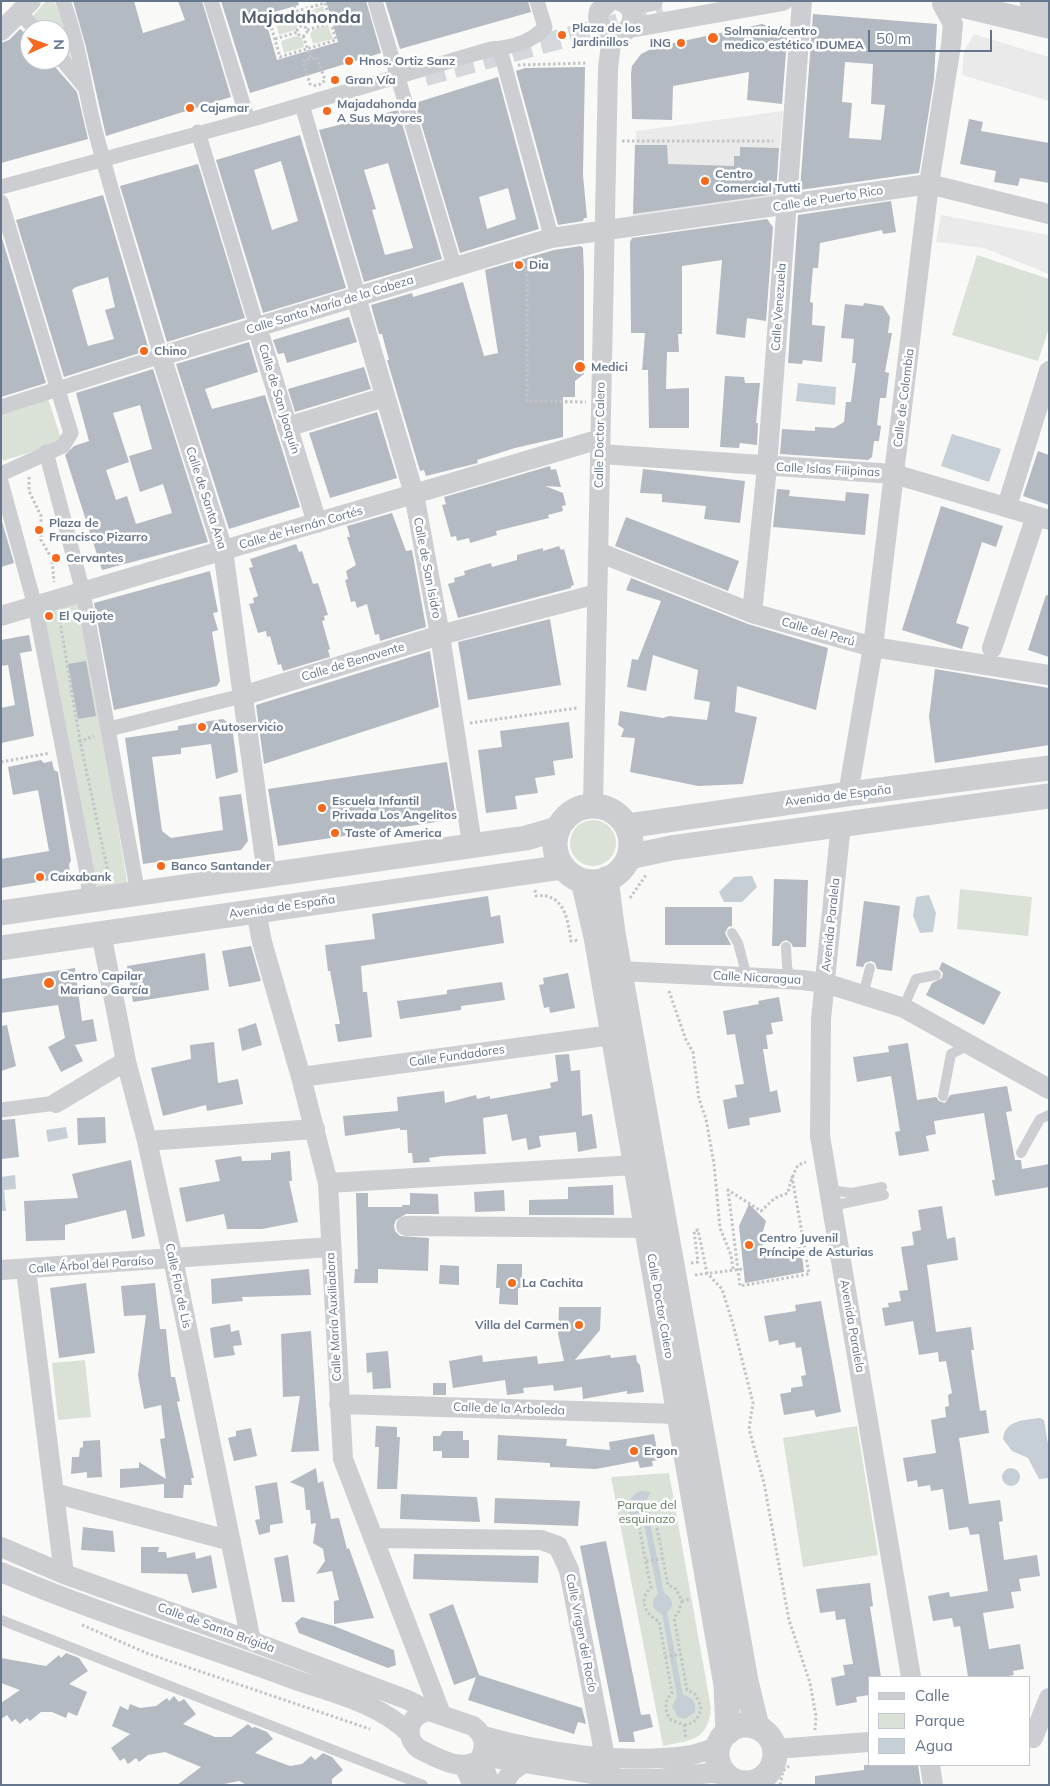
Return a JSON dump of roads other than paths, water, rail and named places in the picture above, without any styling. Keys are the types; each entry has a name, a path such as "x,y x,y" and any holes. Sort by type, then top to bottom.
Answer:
{"street":[{"name":"Calle de Santa Ana","path":"64,1 103,160 160,356 223,550 267,875"},
{"path":"211,1 248,120"},
{"path":"375,1 453,262"},
{"path":"1,187 302,105 396,69 500,48 536,38 545,27 537,1"},
{"path":"720,1 658,6 615,2 602,6 598,17 601,28 621,31 783,1"},
{"name":"Calle Venezuela","path":"752,613 767,467 802,1"},
{"path":"1032,1 1049,6"},
{"path":"615,2 633,17 621,31"},
{"path":"944,2 1049,26"},
{"name":"Calle de Colombia","path":"848,794 873,648 929,184 953,24 944,2"},
{"path":"1,31 21,8 29,20"},
{"name":"Calle Doctor Calero","path":"593,805 608,69 621,31"},
{"path":"500,48 503,65 550,232"},
{"path":"70,70 84,87"},
{"name":"Calle de San Isidro","path":"302,105 414,494 440,635 472,844"},
{"name":"Calle de San Joaquín","path":"198,132 317,523"},
{"name":"Calle de Puerto Rico","path":"605,229 787,206 929,184 1049,214"},
{"path":"1,202 71,433 63,446 46,452 1,474"},
{"name":"Calle Santa María de la Cabeza","path":"1,406 257,327 356,294 551,238 605,229"},
{"path":"1006,506 1049,371"},
{"path":"287,427 385,398"},
{"name":"Calle Islas Filipinas","path":"600,447 767,467 894,474 1043,518"},
{"name":"Calle de Hernán Cortés","path":"1,616 414,494 600,447"},
{"path":"46,452 83,592 138,894"},
{"path":"1,482 36,606 88,878 101,899"},
{"path":"992,648 1043,518"},
{"name":"Calle del Perú","path":"598,552 752,613 873,648 1049,675"},
{"name":"Calle de Benavente","path":"109,729 242,696 440,635 597,594"},
{"name":"Avenida de España","path":"627,826 848,794 1049,768"},
{"path":"629,857 671,848 1049,796"},
{"path":"593,805 616,814 627,826 631,841 629,857 620,870 595,880 576,878 563,867 556,849 557,830 562,821 576,809 593,805"},
{"name":"Avenida Paralela","path":"842,824 825,983 819,1065 820,1136 911,1676"},
{"path":"1,913 472,844 526,838 557,830"},
{"name":"Avenida de España","path":"1,948 563,867"},
{"name":"Calle Doctor Calero","path":"595,880 596,937 726,1685 723,1739"},
{"name":"Calle Doctor Calero","path":"595,880 620,971 746,1681 757,1727"},
{"name":"Calle María Auxiliadora","path":"256,911 262,942 301,1076 328,1183 343,1459 435,1713"},
{"name":"Calle Flor de Lis","path":"101,933 126,1061 147,1141 173,1259 251,1641"},
{"name":"Calle Nicaragua","path":"620,971 825,983 903,1008 1049,1090"},
{"name":"Calle Fundadores","path":"301,1076 612,1035"},
{"path":"1,1110 56,1103 126,1061"},
{"path":"147,1141 315,1128"},
{"path":"328,1183 635,1165"},
{"path":"406,1226 646,1228"},
{"name":"Calle Árbol del Paraíso","path":"1,1270 26,1270 330,1247"},
{"path":"26,1270 64,1574"},
{"name":"Calle de la Arboleda","path":"339,1404 678,1414"},
{"path":"54,1493 231,1542"},
{"name":"Calle Virgen del Rocío","path":"373,1538 541,1540 558,1546 569,1570 605,1757"},
{"name":"Calle de Santa Brígida","path":"1,1548 64,1574 408,1700 435,1713 473,1726 483,1736"},
{"name":"Calle de Santa Brígida","path":"1,1572 59,1597 250,1663 383,1712 409,1733 410,1740 419,1750 475,1760"},
{"path":"1037,1737 1049,1698"},
{"path":"409,1733 412,1720 417,1716 435,1713"},
{"path":"473,1785 475,1760 484,1750 483,1736 547,1749 605,1757 687,1756 723,1739 742,1726 757,1727 765,1732 775,1749 770,1782 748,1783 710,1773 658,1779 623,1779 523,1763 475,1760"},
{"path":"723,1739 717,1756 735,1780"},
{"path":"775,1749 868,1742"},
{"path":"475,1760 491,1785"},
{"path":"503,1785 511,1772 523,1763"},
{"path":"930,1766 933,1785"}],"lane":[{"path":"732,934 738,943 747,977"},
{"path":"786,946 790,980"},
{"path":"863,995 870,968"},
{"path":"903,1008 916,979 936,975"},
{"path":"943,1096 951,1054 970,1045"},
{"path":"1021,1153 1040,1119 1049,1115"},
{"path":"830,1196 883,1191"},
{"path":"1,1620 423,1785"}],"water":[{"path":"798,383 836,387 835,405 796,401"},
{"path":"952,434 1001,449 989,482 941,466"},
{"path":"752,876 757,887 742,902 724,902 719,892 734,877"},
{"path":"929,895 936,913 933,932 920,933 913,916 916,897"},
{"path":"66,1127 68,1138 48,1142 46,1130"},
{"path":"15,1175 16,1189 4,1190 6,1211 1,1211 1,1177"},
{"path":"1040,1418 1044,1420 1049,1450 1049,1478 1039,1479 1028,1458 1012,1451 1003,1439 1007,1428 1016,1422"},
{"path":"1011,1468 1017,1471 1020,1477 1017,1483 1011,1486 1005,1483 1002,1477 1005,1471"},
{"path":"641,1491 651,1492 646,1501 651,1505 648,1511 657,1518 650,1522 664,1593 672,1602 670,1610 667,1612 683,1695 691,1698 695,1706 695,1712 685,1719 678,1717 672,1707 677,1696 662,1614 653,1605 658,1594 644,1524 633,1519 628,1509 631,1499"}],"tunnel":[{"path":"425,76 663,11"}],"place":[{"name":"Plaza de los Jardinillos","path":"562,35"},
{"name":"Solmania/centro medico estético IDUMEA","path":"713,38"},
{"name":"ING","path":"681,43"},
{"name":"Hnos. Ortiz Sanz","path":"349,61"},
{"name":"Gran Vía","path":"335,80"},
{"name":"Cajamar","path":"190,108"},
{"name":"Majadahonda A Sus Mayores","path":"327,111"},
{"name":"Centro Comercial Tutti","path":"705,181"},
{"name":"Dia","path":"519,265"},
{"name":"Chino","path":"144,351"},
{"name":"Medici","path":"580,367"},
{"name":"Plaza de Francisco Pizarro","path":"39,530"},
{"name":"Cervantes","path":"56,558"},
{"name":"El Quijote","path":"49,616"},
{"name":"Autoservicio","path":"202,727"},
{"name":"Escuela Infantil Privada Los Angelitos","path":"322,808"},
{"name":"Taste of America","path":"335,833"},
{"name":"Banco Santander","path":"161,866"},
{"name":"Caixabank","path":"40,877"},
{"name":"Centro Capilar Mariano García","path":"49,983"},
{"name":"Centro Juvenil Príncipe de Asturias","path":"749,1245"},
{"name":"La Cachita","path":"512,1283"},
{"name":"Villa del Carmen","path":"579,1325"},
{"name":"Ergon","path":"634,1451"}],"district":[{"name":"Majadahonda","path":"301,18"}],"park label":[{"name":"Parque del esquinazo","path":"647,1512"}]}
